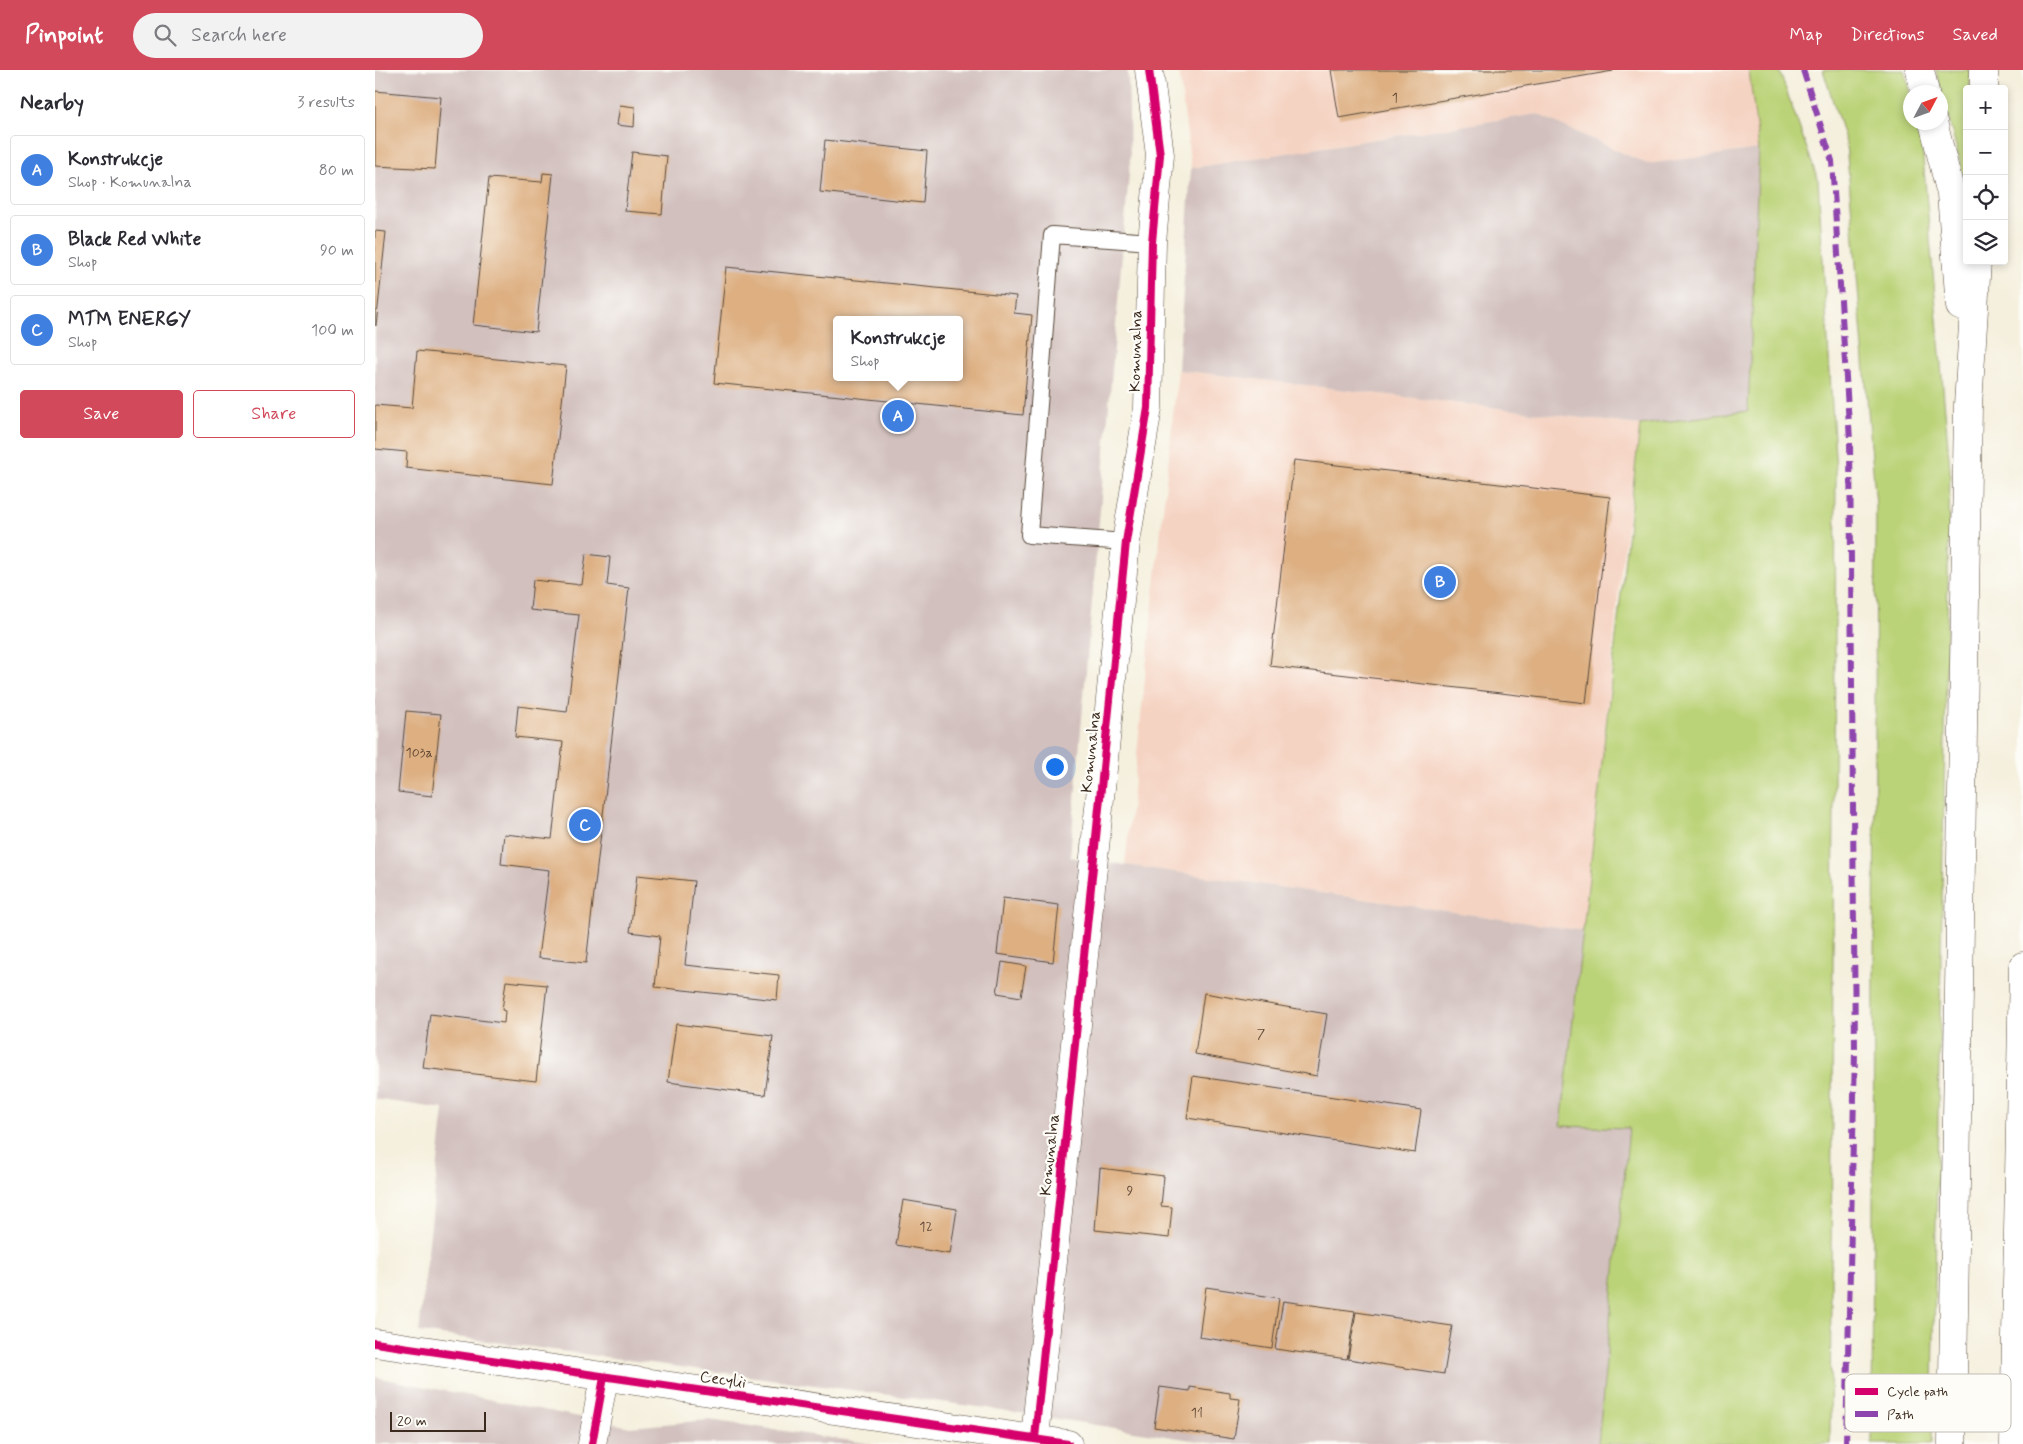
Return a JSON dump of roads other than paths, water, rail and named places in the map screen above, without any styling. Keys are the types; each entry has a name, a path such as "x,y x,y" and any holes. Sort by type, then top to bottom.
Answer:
{"street":[{"name":"Komunalna","path":"1035,1438 1126,542 1148,408 1152,242 1160,155 1149,70"},
{"path":"1920,70 1923,85"},
{"path":"1984,70 1984,85"},
{"path":"1935,130 1951,194 1968,405"},
{"path":"1953,1374 1968,405 1977,265"},
{"path":"2014,1444 2023,966"},
{"name":"Cecylii","path":"375,1343 604,1378 1068,1444"},
{"path":"592,1444 604,1378"}],"lane":[{"path":"1126,542 1029,535 1052,234 1152,242"}],"place":[{"name":"Konstrukcje","path":"898,416"},
{"name":"Black Red White","path":"1440,582"},
{"name":"MTM ENERGY","path":"585,825"}]}
